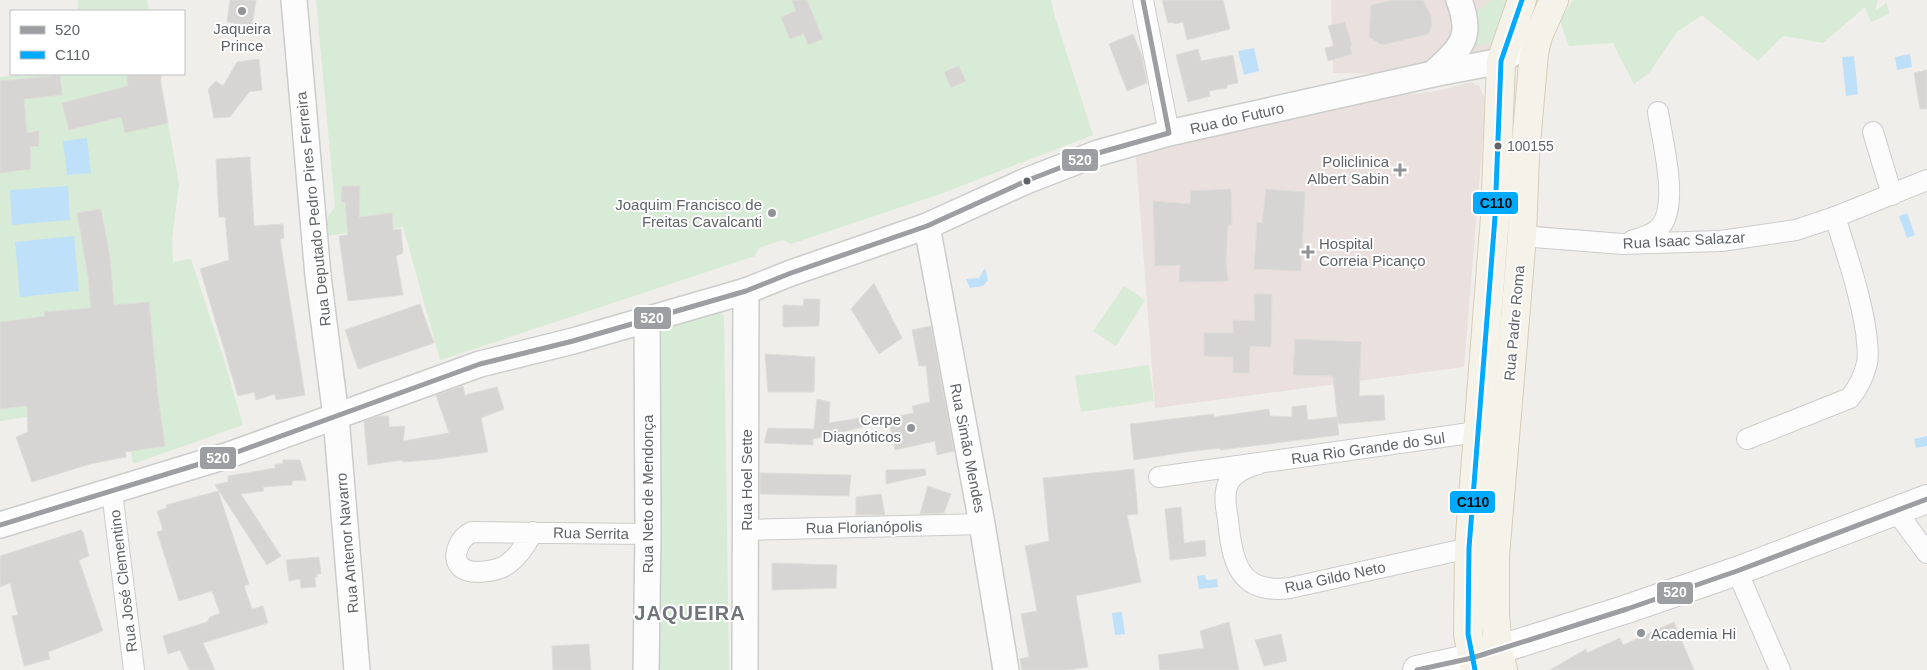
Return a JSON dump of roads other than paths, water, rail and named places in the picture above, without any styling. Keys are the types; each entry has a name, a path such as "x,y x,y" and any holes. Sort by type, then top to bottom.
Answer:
{"main road":[{"name":"Rua Padre Roma","path":"1473,664 1468,634 1468,548 1495,217 1501,61 1522,0"},
{"name":"Rua Padre Roma","path":"1501,660 1495,615 1495,556 1522,236 1524,155 1534,53 1538,36 1554,0"},
{"path":"1417,670 1501,660 1927,499"}],"street":[{"name":"Rua Deputado Pedro Pires Ferreira","path":"294,0 318,276 336,417"},
{"path":"1143,0 1169,133"},
{"path":"1433,74 1459,49 1466,32 1465,16 1459,0"},
{"name":"Rua do Futuro","path":"0,525 229,455 480,364 573,341 746,291 791,273 927,226 1026,181 1098,153 1169,133 1433,74 1501,61 1538,36"},
{"path":"1622,244 1657,230 1666,215 1668,183 1658,112"},
{"path":"1873,132 1892,195"},
{"name":"Rua Isaac Salazar","path":"1522,236 1622,244 1721,241 1796,230 1835,217 1927,180"},
{"path":"1747,440 1850,398 1859,387 1867,363 1865,328 1860,297 1835,217"},
{"name":"Rua Simão Mendes","path":"927,226 982,524 1006,670"},
{"name":"Rua Hoel Sette","path":"745,670 746,291"},
{"name":"Rua Neto de Mendonça","path":"646,670 648,534 647,319"},
{"name":"Rua Antenor Navarro","path":"336,417 357,670"},
{"name":"Rua Rio Grande do Sul","path":"1159,477 1477,432"},
{"name":"Rua Rio Grande do Sul","path":"1230,481 1237,472 1258,464"},
{"name":"Rua Gildo Neto","path":"1230,481 1226,490 1226,501 1229,535 1234,560 1246,579 1266,589 1290,588 1468,548"},
{"name":"Rua José Clementino","path":"112,492 134,670"},
{"path":"1896,511 1927,553"},
{"name":"Rua Florianópolis","path":"745,530 982,524"},
{"name":"Rua Serrita","path":"534,532 648,534"},
{"path":"1737,571 1780,670"}],"water":[{"path":"1254,48 1259,71 1244,75 1238,51"},
{"path":"1910,54 1912,67 1897,70 1895,57"},
{"path":"1854,56 1858,94 1846,96 1842,57"},
{"path":"87,138 91,173 67,175 63,141"},
{"path":"68,186 70,220 12,225 10,190"},
{"path":"1907,213 1915,235 1907,238 1899,216"},
{"path":"74,236 79,291 20,297 15,242"},
{"path":"985,268 988,280 983,286 970,288 966,279 979,278"},
{"path":"1927,436 1927,446 1916,448 1914,439"},
{"path":"1205,575 1206,580 1217,579 1218,587 1199,589 1197,576"},
{"path":"1122,612 1125,634 1115,635 1112,613"}],"place":[{"name":"Jaqueira Prince","path":"242,11"},
{"name":"100155","path":"1498,146"},
{"name":"Policlinica Albert Sabin","path":"1400,170"},
{"name":"Joaquim Francisco de Freitas Cavalcanti","path":"772,213"},
{"name":"Hospital Correia Picanço","path":"1308,252"},
{"name":"Cerpe Diagnóticos","path":"911,428"},
{"name":"Academia Hi","path":"1641,633"}],"district":[{"name":"JAQUEIRA","path":"690,613"}]}
